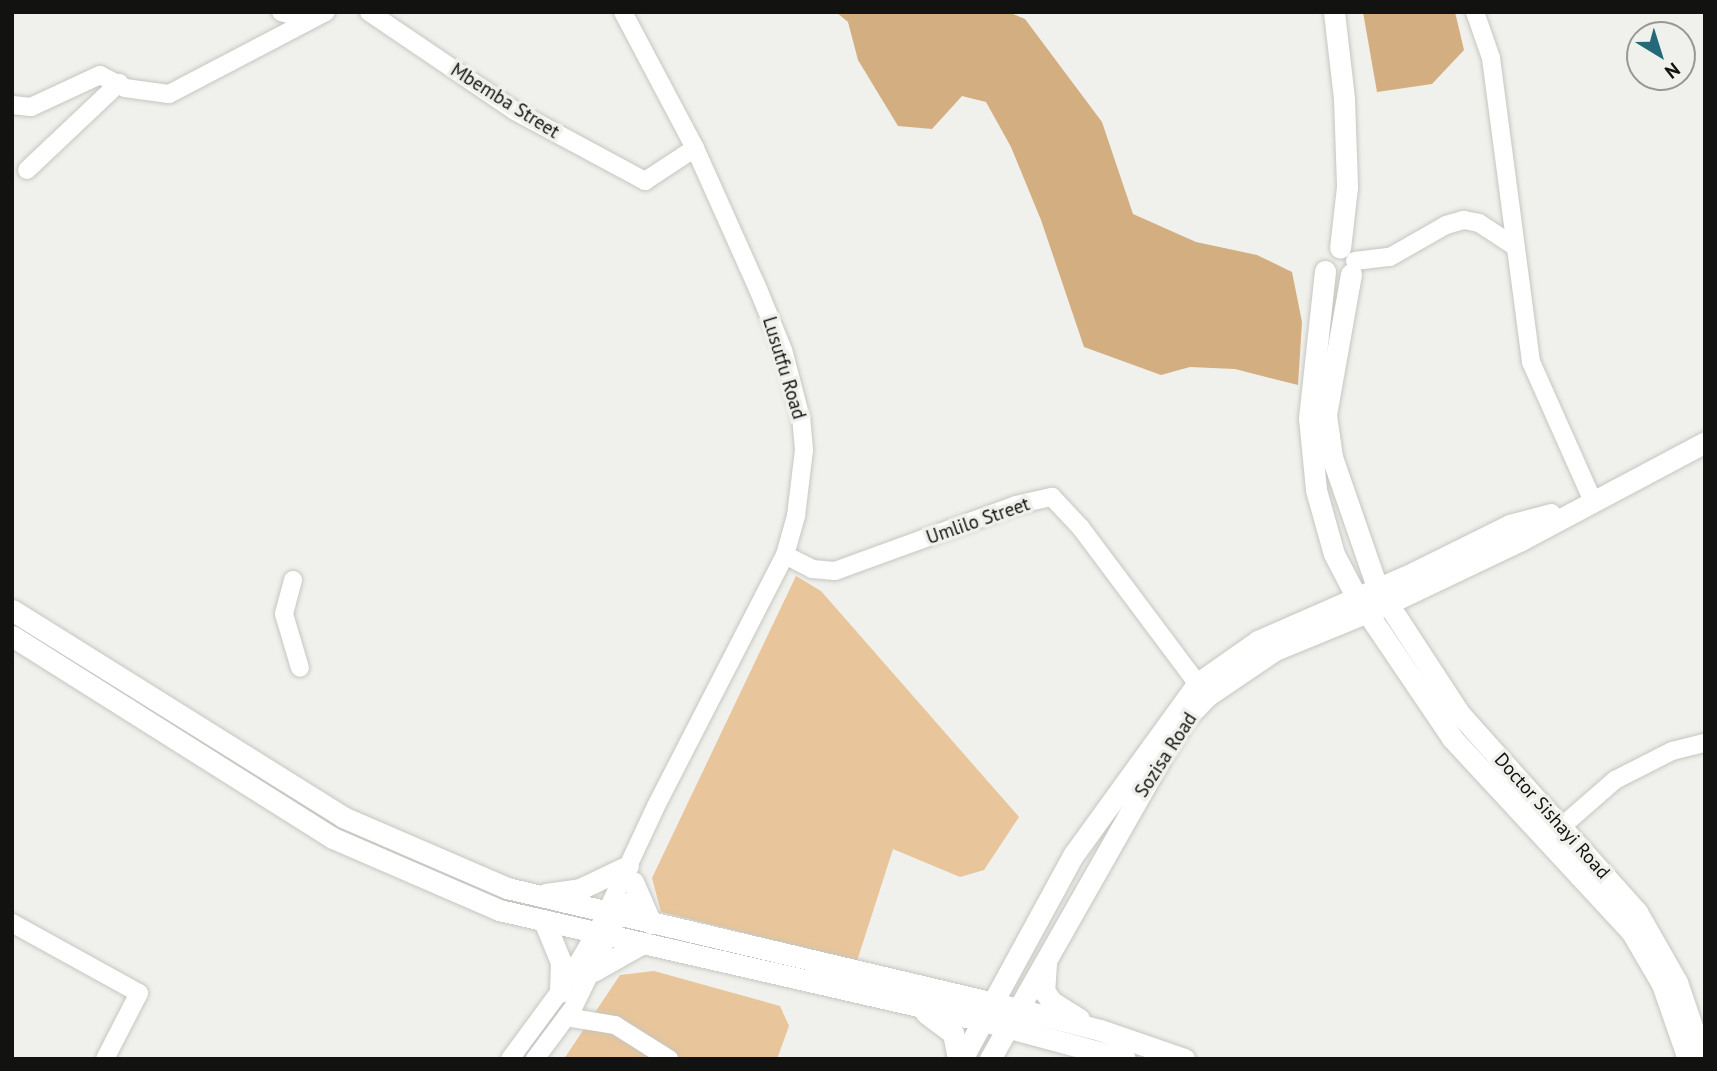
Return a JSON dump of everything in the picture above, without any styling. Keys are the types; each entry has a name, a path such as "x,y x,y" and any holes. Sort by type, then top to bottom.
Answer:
{"main road":[{"name":"Doctor Sishayi Road","path":"1334,12 1344,99 1349,261 1326,415 1332,457 1378,587 1458,713 1555,833 1647,955 1688,1059"},
{"name":"Doctor Sishayi Road","path":"1349,261 1337,279 1325,271 1309,418 1317,491 1339,563 1381,635 1452,738 1555,833 1645,924 1677,982 1703,1059"},
{"name":"Sozisa Road","path":"990,1059 1202,690 1275,650 1345,620 1378,587 1413,582 1510,525 1571,509 1705,442"},
{"path":"1325,610 1339,563"},
{"path":"1378,587 1413,582 1407,636"},
{"name":"Sozisa Road","path":"960,1059 989,1012 1074,854 1226,659 1325,610 1361,604"},
{"path":"12,610 343,817 508,888 537,895 609,925 641,944 919,1008 989,1012"},
{"path":"1345,620 1381,635"},
{"path":"12,636 333,838 499,910 544,921 609,925 651,923 941,991 989,1012 1125,1059"},
{"path":"1452,738 1461,726 1458,713"},
{"path":"537,895 580,888 630,874 651,923"},
{"path":"544,921 561,962 560,992"},
{"path":"593,971 641,944"},
{"path":"1048,955 1044,991 1064,1011 1100,1030 1184,1059"},
{"path":"941,991 988,985 1013,968"},
{"path":"919,1008 953,1033 960,1059"},
{"path":"1012,1020 1100,1030"}],"street":[{"path":"281,12 308,19"},
{"path":"12,105 31,107 100,75 151,93 187,88 308,19 326,12"},
{"name":"Mbemba Street","path":"369,12 515,111 645,181 695,148"},
{"name":"Lusutfu Road","path":"609,925 656,806 785,555 796,516 804,450 801,418 783,350 695,148 623,12"},
{"path":"1475,12 1491,58 1531,362 1592,499"},
{"path":"27,170 119,83"},
{"path":"1349,261 1390,257 1446,225 1464,220 1479,223 1514,246"},
{"name":"Umlilo Street","path":"785,555 812,569 835,571 1016,505 1052,497 1081,528 1202,690"},
{"path":"293,580 284,614 300,668"},
{"path":"1555,833 1615,780 1672,751 1705,743"},
{"path":"12,923 139,993 105,1059"},
{"path":"535,1059 566,1017 593,971 609,925"},
{"path":"510,1059 609,925"},
{"path":"566,1017 615,1025 669,1059"}],"shaded area":[{"path":"836,12 1008,12 1025,19 1102,122 1133,214 1196,242 1257,255 1292,272 1302,322 1298,385 1235,369 1190,367 1161,375 1084,347 1041,220 1011,147 986,102 962,96 932,129 898,126 858,60 848,22"},
{"path":"1363,12 1455,12 1464,50 1432,84 1377,92"},
{"path":"796,576 821,591 1019,817 984,870 960,877 893,849 857,961 661,912 652,878"},
{"path":"654,971 780,1006 789,1026 777,1059 564,1059 620,975"}]}
